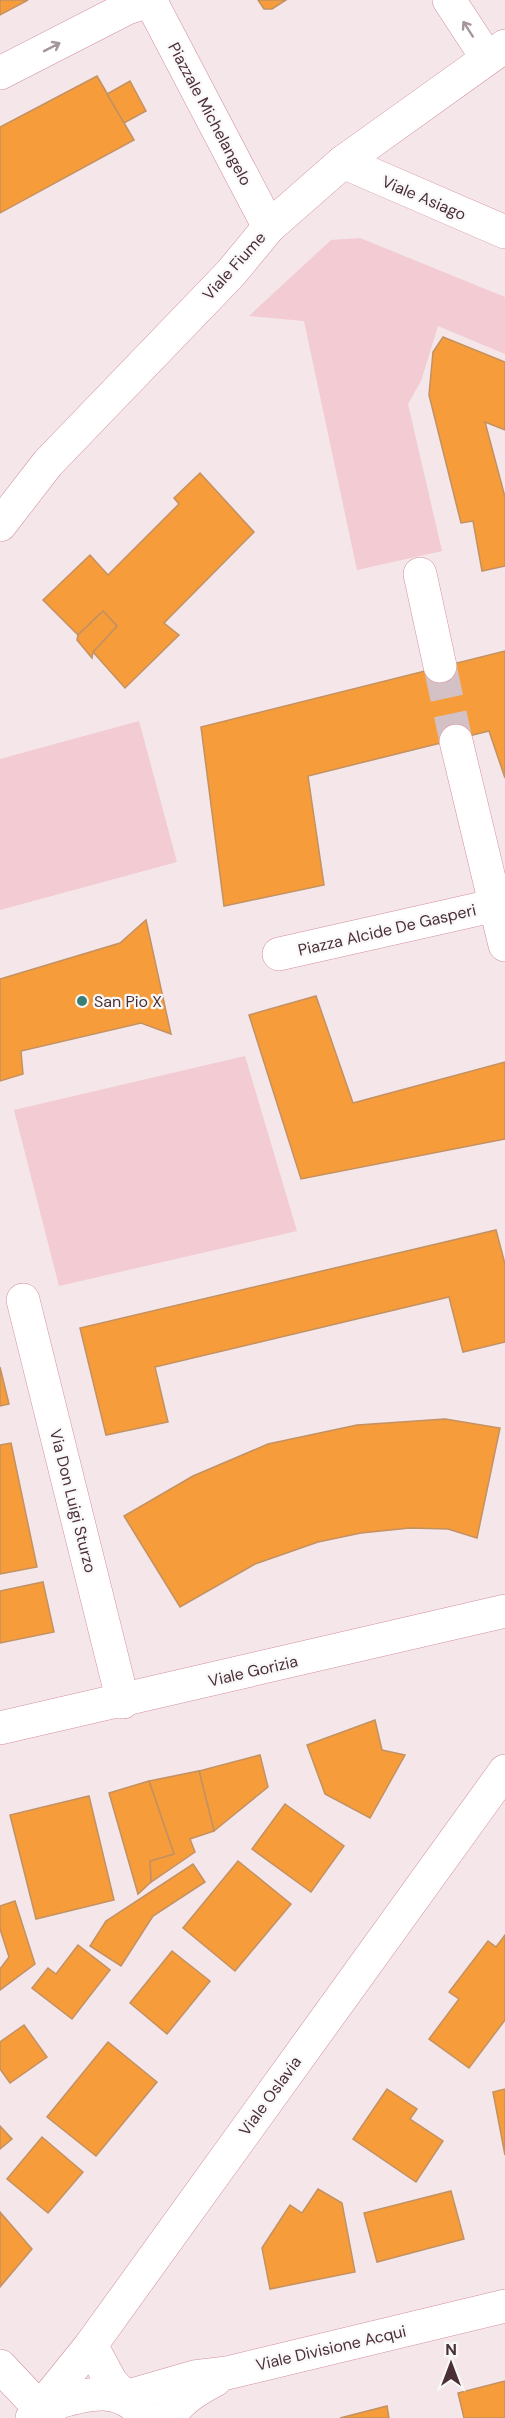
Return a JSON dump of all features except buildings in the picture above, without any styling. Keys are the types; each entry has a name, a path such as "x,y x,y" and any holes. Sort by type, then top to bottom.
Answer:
{"street":[{"path":"0,74 127,8 151,0"},
{"name":"Piazzale Michelangelo","path":"151,0 269,227"},
{"path":"449,0 496,52"},
{"name":"Viale Fiume","path":"0,525 48,463 231,273 269,227 343,162 496,52"},
{"name":"Viale Asiago","path":"343,162 505,232"},
{"path":"420,574 440,666"},
{"name":"Piazza Alcide De Gasperi","path":"456,741 500,904 505,945"},
{"name":"Piazza Alcide De Gasperi","path":"279,954 500,904"},
{"name":"Via Don Luigi Sturzo","path":"23,1300 123,1702"},
{"name":"Viale Gorizia","path":"0,1728 123,1702 505,1611"},
{"name":"Viale Oslavia","path":"40,2414 505,1772"},
{"name":"Viale Divisione Acqui","path":"40,2414 92,2395 136,2407 194,2377 227,2373 505,2306"},
{"path":"92,2345 111,2382 136,2407"},
{"path":"0,2366 40,2414"},
{"name":"Viale Divisione Acqui","path":"168,2418 176,2407 193,2392 227,2373"}],"shaded area":[{"path":"360,238 505,297 505,354 438,326 421,381 408,404 442,551 357,570 304,321 249,316 331,240"},
{"path":"139,721 177,862 0,910 0,759"},
{"path":"245,1056 297,1231 59,1286 14,1110"}],"tunnel":[{"path":"440,666 456,741"}],"place":[{"name":"San Pio X","path":"82,1001"}]}
